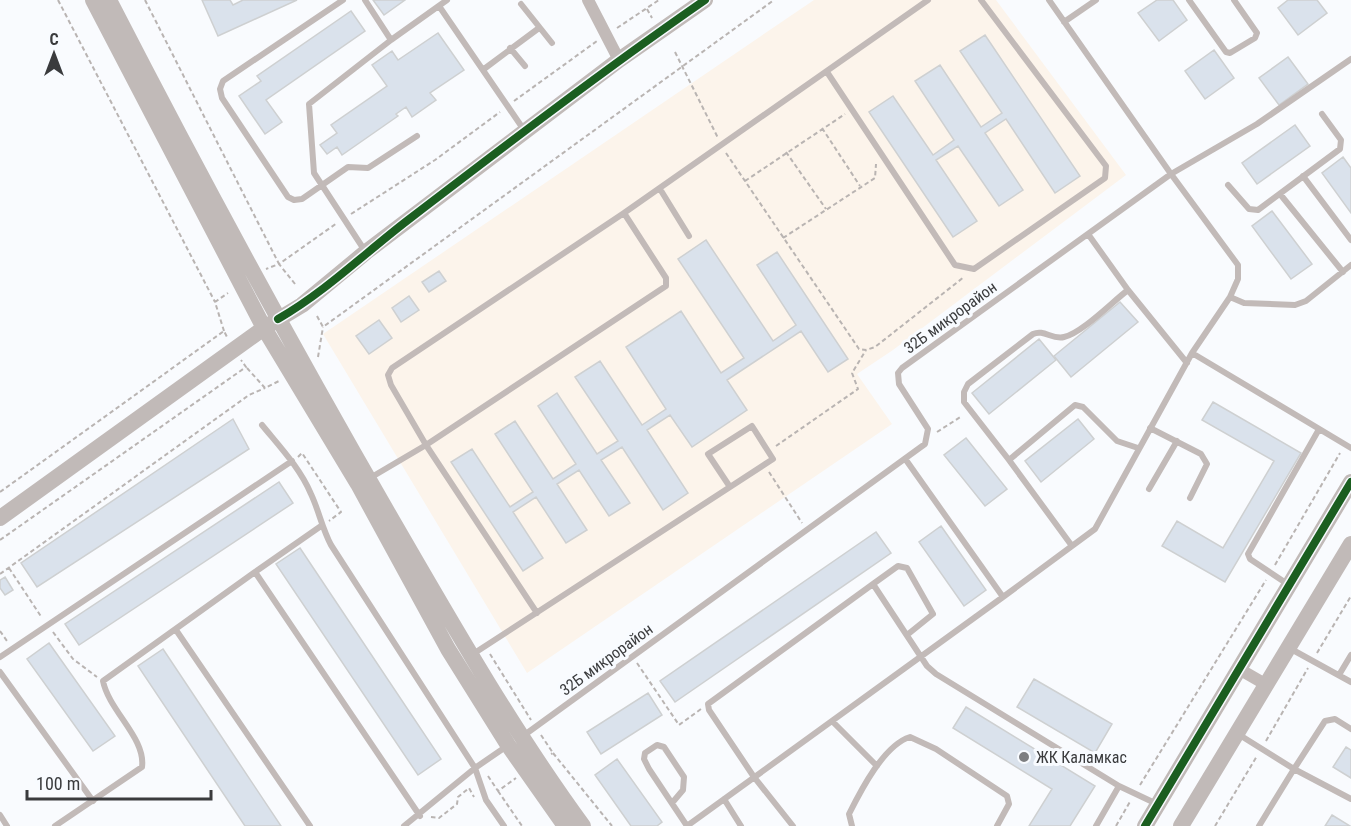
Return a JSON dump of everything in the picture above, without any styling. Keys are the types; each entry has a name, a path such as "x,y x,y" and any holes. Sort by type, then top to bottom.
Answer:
{"main road":[{"path":"93,0 448,649 532,767 583,826"},
{"path":"109,0 198,172 274,328 369,479 471,656 514,742"},
{"path":"0,529 240,359 366,252 619,60 705,0"},
{"path":"0,518 240,359"},
{"path":"1145,826 1351,482"},
{"path":"1180,826 1351,544"},
{"path":"532,767 565,826"}],"street":[{"path":"588,0 619,60"},
{"path":"1239,669 1265,684"}],"lane":[{"path":"343,0 223,81 220,89 222,98 288,197 294,200 302,199 348,167 368,168 417,136"},
{"path":"365,0 391,40"},
{"path":"366,252 314,173 309,104 447,0"},
{"path":"537,613 426,445 391,385 388,375 392,368 660,189 928,0"},
{"path":"827,72 955,265 974,269 1105,178 1108,172 1106,166 981,0"},
{"path":"672,803 683,790 684,777 664,747 657,745 645,753 644,759 672,803 687,826 1095,529 1192,353 1230,297 1238,279 1238,265 1048,0"},
{"path":"1064,22 1096,0"},
{"path":"1190,0 1226,52 1230,53 1246,45 1257,33 1234,0"},
{"path":"521,4 552,43"},
{"path":"439,6 525,131"},
{"path":"484,69 539,28"},
{"path":"510,48 525,66"},
{"name":"32Б микрорайон","path":"404,826 420,816 478,766 536,727 906,460 927,439 928,429 899,384 898,373 1172,174 1257,124 1351,59"},
{"path":"1228,185 1252,211 1258,210 1280,194 1341,145 1322,114"},
{"path":"1303,176 1351,240"},
{"path":"660,189 690,236"},
{"path":"1280,194 1343,272"},
{"path":"369,479 426,445 666,286 666,278 624,213"},
{"path":"1088,234 1128,290 1187,363"},
{"path":"1230,297 1244,303 1295,305 1306,301 1351,265"},
{"path":"1072,546 970,411 964,402 964,392 972,378 1033,334 1041,332 1053,338 1069,336 1128,290"},
{"path":"1192,353 1348,447"},
{"path":"1008,460 1075,405 1083,407 1117,441 1138,448"},
{"path":"262,425 292,461 311,494 324,524 478,766 486,800 504,826"},
{"path":"471,656 773,459 752,426 708,454 730,487"},
{"path":"1150,428 1201,453 1208,464 1190,498"},
{"path":"1289,585 1250,560 1250,549 1318,431"},
{"path":"1149,489 1177,441"},
{"path":"906,460 1004,597"},
{"path":"0,657 292,461"},
{"path":"55,826 142,767 143,759 136,742 106,697 103,681 324,524"},
{"path":"793,826 754,777 709,710 708,704 898,566 907,568 933,614 907,635"},
{"path":"255,572 420,816"},
{"path":"873,584 921,656 936,674 1119,786 1158,804"},
{"path":"176,630 310,826"},
{"path":"1287,647 1351,682"},
{"path":"1339,675 1351,655"},
{"path":"0,672 93,801"},
{"path":"1259,826 1325,721 1335,719 1351,729"},
{"path":"832,721 877,766"},
{"path":"1235,732 1294,769 1351,799"},
{"path":"852,826 849,814 877,766 900,740 910,737 920,740 1007,796 1009,804 997,826"},
{"path":"1096,826 1119,786"},
{"path":"724,799 741,826"},
{"path":"0,815 8,826"}],"path":[{"path":"58,0 215,302 224,331 240,359 265,388"},
{"path":"145,0 279,264 295,284"},
{"path":"263,271 279,264 344,218 435,160 606,35 659,0"},
{"path":"323,327 774,0"},
{"path":"647,9 652,18"},
{"path":"675,52 722,146 859,349 866,350 875,347 974,269"},
{"path":"745,181 852,110"},
{"path":"822,128 861,187"},
{"path":"783,238 874,178 877,169 870,137"},
{"path":"786,152 826,210"},
{"path":"215,302 231,291"},
{"path":"317,316 323,327 318,357"},
{"path":"0,492 224,331"},
{"path":"768,452 858,389 852,373 866,350"},
{"path":"0,540 240,359"},
{"path":"0,574 249,395 281,380"},
{"path":"927,439 970,411"},
{"path":"1116,826 1134,793 1348,447"},
{"path":"292,461 302,453 340,512 324,524"},
{"path":"764,465 807,531"},
{"path":"1215,826 1351,596"},
{"path":"0,631 12,649"},
{"path":"485,646 553,753 612,826"},
{"path":"633,657 679,725 708,704"},
{"path":"498,791 553,753"},
{"path":"478,766 522,826"},
{"path":"425,821 431,817 439,818 457,804 458,797 469,788 479,805"}],"shaded area":[{"path":"814,0 996,0 1126,175 893,350 857,374 892,424 527,673 323,334"}],"building":[{"path":"202,0 230,0 233,5 243,0 297,0 218,36"},
{"path":"373,0 405,0 384,15"},
{"path":"1157,0 1173,0 1187,20 1159,41 1138,13"},
{"path":"1288,0 1317,0 1327,13 1298,35 1278,8"},
{"path":"351,11 365,31 266,100 282,122 265,134 239,96 261,81 257,76"},
{"path":"438,33 464,70 430,93 436,100 412,117 406,107 396,114 398,116 342,155 337,147 327,154 320,145 337,133 331,125 387,86 372,65 392,51 398,60"},
{"path":"985,35 1080,176 1055,193 1006,119 985,133 1023,190 999,206 958,146 936,160 977,221 953,237 869,112 893,96 933,155 954,140 915,81 940,65 981,127 1002,113 960,51"},
{"path":"1214,50 1234,78 1205,99 1185,71"},
{"path":"1288,57 1308,84 1279,105 1259,78"},
{"path":"1295,125 1310,146 1257,184 1242,163"},
{"path":"1343,157 1351,168 1351,213 1322,173"},
{"path":"1272,211 1312,264 1291,279 1252,226"},
{"path":"706,240 773,341 796,325 757,265 777,252 848,359 828,372 801,331 727,380 747,410 692,447 670,415 647,430 688,493 663,510 622,447 601,460 630,503 609,516 579,470 557,484 587,530 566,543 536,497 513,512 543,558 523,571 451,462 472,449 510,507 533,492 495,434 515,421 553,479 576,464 538,406 557,393 597,454 618,441 575,377 600,361 642,425 666,409 626,347 681,311 721,373 744,358 678,259"},
{"path":"439,271 446,281 429,292 422,282"},
{"path":"409,296 419,310 401,322 392,308"},
{"path":"1120,302 1138,322 1071,377 1054,356"},
{"path":"379,320 392,338 369,354 356,336"},
{"path":"1039,339 1056,360 989,414 972,393"},
{"path":"1213,402 1301,453 1225,582 1162,546 1177,521 1223,548 1274,461 1202,420"},
{"path":"233,419 249,449 37,587 21,563"},
{"path":"1078,419 1094,439 1041,482 1025,461"},
{"path":"966,438 1007,489 985,506 944,455"},
{"path":"279,482 293,503 79,645 65,624"},
{"path":"941,526 986,590 964,606 919,542"},
{"path":"876,532 891,553 675,702 660,681"},
{"path":"300,548 441,759 418,775 276,564"},
{"path":"5,577 13,590 5,595 0,588 0,580"},
{"path":"49,643 115,736 93,751 27,659"},
{"path":"163,649 281,826 245,826 138,666"},
{"path":"1034,679 1112,724 1095,753 1017,707"},
{"path":"648,693 662,715 601,754 587,732"},
{"name":"ЖК Каламкас","path":"966,707 1095,786 1070,826 1029,826 1052,789 953,728"},
{"path":"1346,747 1351,750 1351,778 1333,767"},
{"path":"617,759 662,822 657,826 631,826 595,775"},
{"path":"1332,815 1350,826 1325,826"}],"cycle path":[{"path":"278,319 328,285 408,220 555,108 705,0"},
{"path":"1145,826 1351,482"}],"place":[{"name":"ЖК Каламкас","path":"1024,757"}]}
